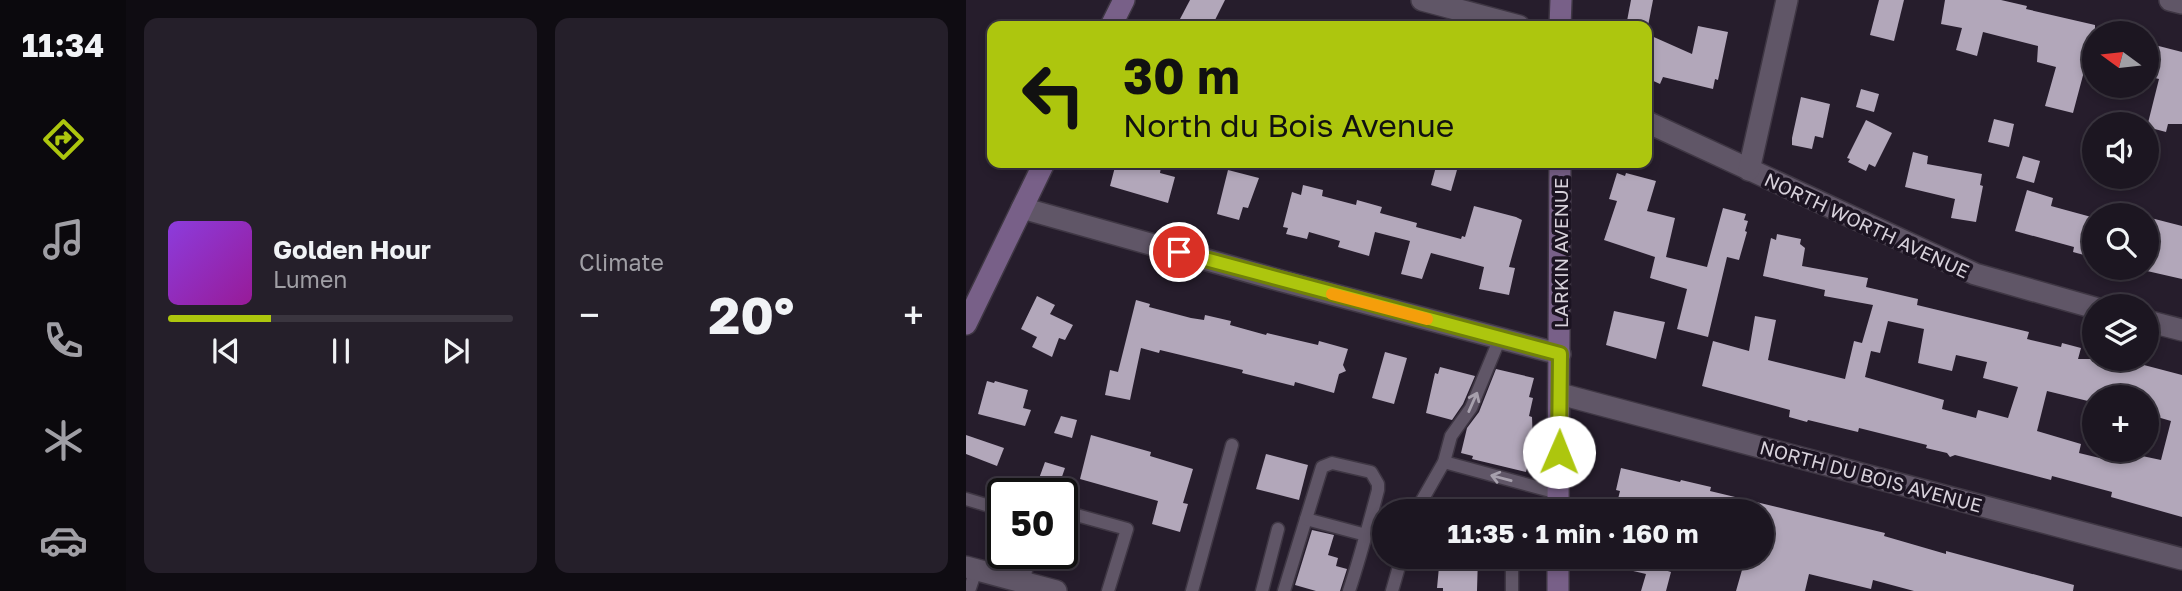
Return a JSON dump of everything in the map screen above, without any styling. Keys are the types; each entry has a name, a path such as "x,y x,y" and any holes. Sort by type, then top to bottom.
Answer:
{"main road":[{"path":"1114,21 1124,0"},
{"path":"1560,21 1561,0"},
{"path":"966,324 1042,168"},
{"name":"LARKIN AVENUE","path":"1558,499 1560,168"},
{"path":"1558,569 1558,591"}],"street":[{"path":"1422,0 1500,21"},
{"path":"1749,170 1787,0"},
{"path":"2171,0 2182,3"},
{"name":"NORTH WORTH AVENUE","path":"1652,124 1975,274 2082,303"},
{"path":"1022,208 1560,354"},
{"path":"2159,324 2182,330"},
{"name":"NORTH DU BOIS AVENUE","path":"1560,394 2182,559"},
{"path":"971,568 1056,591"}],"lane":[{"path":"1423,499 1444,462 1451,436 1471,408 1500,338"},
{"path":"1192,591 1231,445"},
{"path":"1444,462 1549,499"},
{"path":"1284,591 1322,467 1332,463 1371,472 1378,484 1349,591"},
{"path":"966,499 987,505"},
{"path":"1078,516 1126,529 1108,591"},
{"path":"1306,519 1366,535"},
{"path":"1262,591 1278,529"},
{"path":"969,591 971,568"},
{"path":"1024,582 1026,569"},
{"path":"1392,591 1398,569"},
{"path":"1512,569 1512,591"}],"building":[{"path":"1190,0 1225,0 1214,21 1180,19"},
{"path":"1631,0 1653,0 1649,21 1627,21"},
{"path":"1879,0 1904,0 1894,41 1870,35"},
{"path":"1945,0 2001,0 2027,6 2026,9 2082,22 2082,79 2073,113 2045,106 2056,67 2037,62 2038,46 1983,32 1977,56 1956,50 1962,28 1941,24"},
{"path":"1698,26 1728,32 1718,80 1715,79 1713,89 1663,77 1660,84 1652,80 1652,36 1692,54"},
{"path":"2160,46 2182,52 2182,124 2168,124 2166,132 2159,130 2159,112 2151,112 2154,98 2160,98"},
{"path":"1861,89 1879,94 1874,112 1856,107"},
{"path":"1801,97 1830,104 1823,138 1815,136 1812,149 1792,145"},
{"path":"1994,119 2014,124 2009,147 1988,142"},
{"path":"1866,120 1892,133 1875,167 1869,164 1866,171 1848,162 1850,159 1847,158"},
{"path":"1913,152 1928,156 1927,164 1982,174 1980,185 1983,186 1976,222 1951,218 1955,199 1905,187"},
{"path":"2023,156 2040,161 2034,183 2016,178"},
{"path":"1115,168 1161,168 1160,173 1175,177 1168,203 1110,186"},
{"path":"1436,168 1458,168 1451,191 1431,185"},
{"path":"1228,170 1259,178 1248,208 1243,207 1239,220 1217,214"},
{"path":"1617,173 1656,181 1647,211 1675,218 1666,257 1707,267 1723,208 1746,214 1744,220 1748,221 1747,232 1739,260 1727,257 1708,337 1677,329 1687,289 1650,278 1655,257 1604,240 1617,201 1609,199"},
{"path":"1303,185 1323,190 1322,196 1356,205 1357,200 1382,207 1380,213 1417,223 1416,227 1461,239 1462,236 1465,237 1474,206 1522,220 1509,267 1515,268 1509,295 1479,289 1484,267 1431,253 1422,279 1401,274 1410,241 1375,232 1369,256 1338,247 1340,241 1309,232 1307,239 1286,234 1288,228 1283,227 1292,192 1301,195"},
{"path":"2027,190 2053,198 2051,206 2082,214 2082,254 2073,252 2074,247 2015,231"},
{"path":"2159,220 2182,226 2182,279 2159,274"},
{"path":"1777,234 1801,239 1800,244 1805,248 1802,266 1868,278 1866,287 1918,299 1917,305 2029,332 2027,339 2061,347 2062,343 2081,348 2078,359 2082,359 2082,371 2159,369 2182,375 2182,517 2111,497 2112,492 2052,476 2051,480 1955,455 1950,457 1947,453 1926,448 1927,445 1859,428 1858,432 1808,420 1807,422 1789,417 1790,410 1702,386 1713,341 1749,351 1755,316 1776,320 1768,360 1845,379 1854,341 1862,343 1873,305 1824,296 1825,290 1763,276 1771,238 1776,240","holes":["1888,321 1924,329 1918,363 1952,371 1956,355 1987,362 1983,378 2018,387 2008,418 1978,410 1976,418 1942,409 1944,400 1865,377 1871,351 1880,353"]},
{"path":"1037,296 1055,305 1050,314 1073,325 1065,340 1059,338 1052,357 1032,347 1037,337 1021,329"},
{"path":"1136,300 1150,304 1149,307 1191,318 1204,320 1205,315 1231,321 1230,325 1266,335 1267,333 1318,345 1319,341 1348,349 1343,365 1346,371 1339,374 1334,393 1295,382 1294,386 1242,373 1243,370 1160,350 1159,353 1141,348 1130,400 1105,395 1110,370 1118,372"},
{"path":"1614,311 1665,322 1656,359 1606,345"},
{"path":"1385,352 1407,358 1394,404 1372,398"},
{"path":"1440,367 1475,376 1463,404 1452,420 1426,413 1435,373 1438,374"},
{"path":"1496,369 1534,378 1529,397 1533,398 1529,416 1532,417 1533,443 1526,472 1472,459 1473,456 1461,453 1467,428 1479,412"},
{"path":"987,381 1028,390 1023,408 1031,410 1025,426 978,414"},
{"path":"1061,416 1077,420 1072,438 1054,433"},
{"path":"966,435 1004,448 997,466 966,454"},
{"path":"1091,435 1151,452 1150,456 1193,469 1183,503 1188,504 1180,532 1152,524 1158,501 1080,479"},
{"path":"1266,454 1308,465 1299,500 1256,489"},
{"path":"1045,462 1065,468 1062,478 1039,478"},
{"path":"1621,468 1711,487 1710,491 1743,499 1618,499 1620,491 1616,490"},
{"path":"1774,506 1885,533 1884,536 1946,554 1946,551 2074,585 2073,591 1914,591 1873,580 1871,589 1809,574 1805,591 1736,591 1742,570 1738,569 1774,569"},
{"path":"1312,530 1334,535 1328,555 1338,558 1336,566 1347,569 1340,591 1316,591 1295,585"},
{"path":"1439,569 1478,569 1477,591 1443,591 1443,588 1437,588"},
{"path":"1625,569 1661,569 1671,572 1666,591 1641,591 1646,574"}],"slow traffic":[{"path":"1332,294 1427,319"}],"route":[{"path":"1179,252 1560,354 1559,452"}]}
